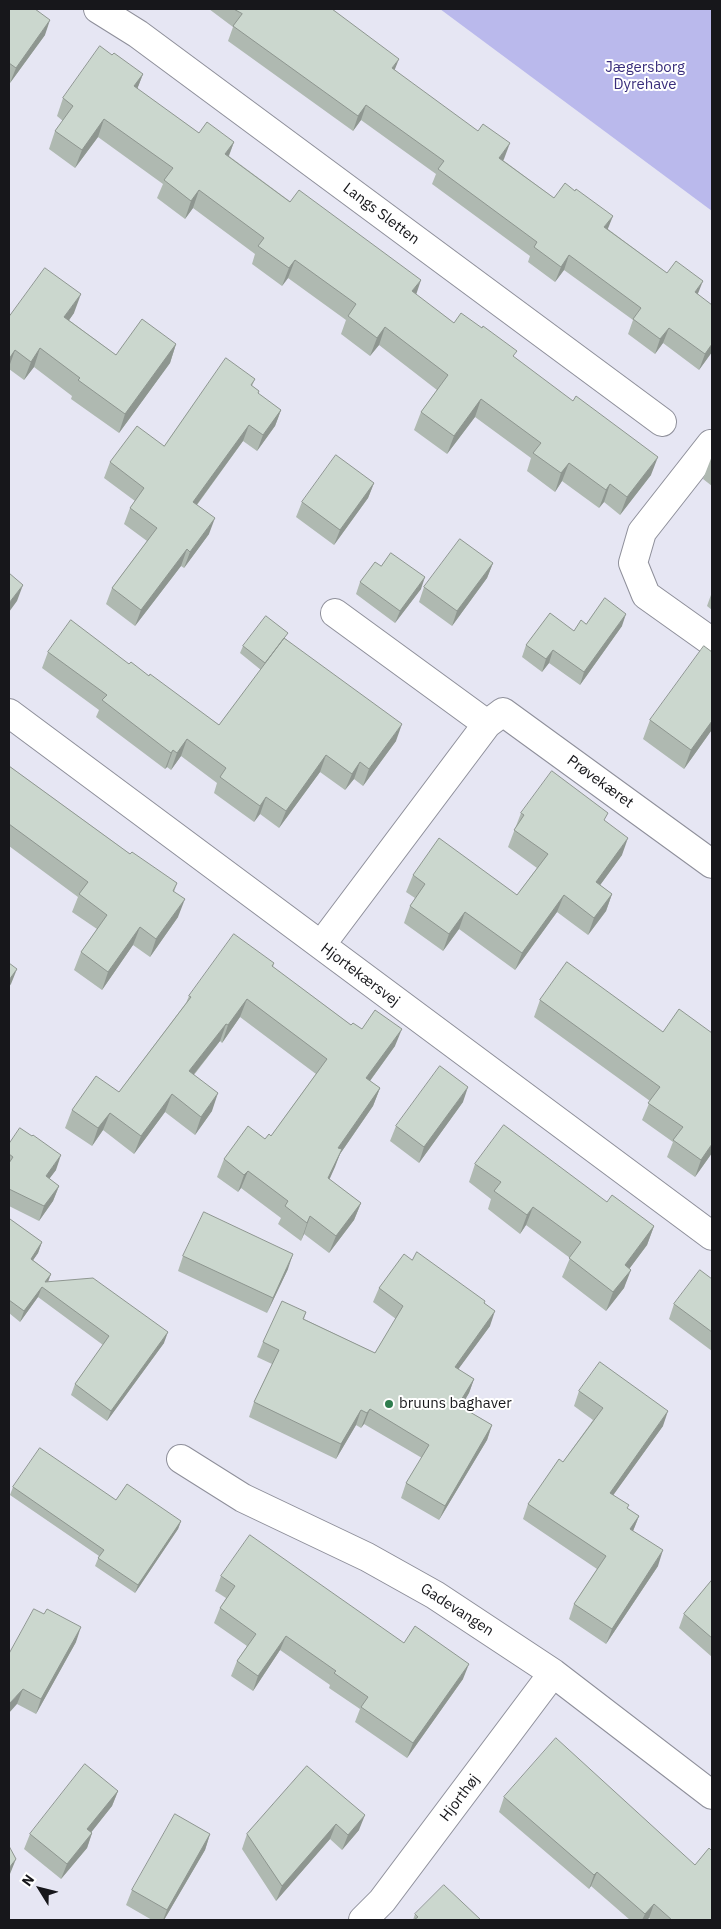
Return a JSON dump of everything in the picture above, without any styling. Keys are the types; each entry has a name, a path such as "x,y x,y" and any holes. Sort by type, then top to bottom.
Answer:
{"street":[{"name":"Langs Sletten","path":"98,9 138,34 662,422"},
{"path":"711,444 642,532 633,563 646,595 712,642"},
{"path":"335,613 487,724"},
{"name":"Prøvekæret","path":"321,945 487,724 503,712 712,864"},
{"name":"Hjortekærsvej","path":"9,713 712,1236"},
{"name":"Gadevangen","path":"181,1459 243,1498 367,1557 435,1595 553,1673 712,1795"},
{"name":"Hjorthøj","path":"363,1920 382,1901 553,1673"}],"green space":[{"name":"Jægersborg Dyrehave","path":"440,9 712,9 712,211"}],"building":[{"path":"9,9 35,9 50,20 16,68 9,63"},
{"path":"234,9 332,9 399,59 392,68 478,131 483,124 510,143 499,158 554,198 565,183 575,191 576,189 613,216 604,227 667,273 676,261 703,281 695,292 712,305 712,344 705,354 669,328 660,339 633,319 641,308 569,255 561,267 534,247 537,242 438,169 444,161 366,105 358,116 233,26 242,14"},
{"path":"100,46 112,55 114,53 143,74 134,86 199,133 207,122 234,142 225,154 290,202 299,190 421,280 412,291 454,323 461,313 482,328 483,326 517,351 513,356 573,401 576,396 658,457 627,497 610,484 606,490 569,463 561,473 533,453 541,443 481,399 454,436 421,412 448,375 385,327 377,338 348,316 356,304 295,260 289,268 258,246 264,238 199,190 191,201 164,180 173,168 104,119 82,150 55,131 73,106 63,98"},
{"path":"45,268 81,294 64,317 116,355 142,319 176,344 125,414 78,380 80,378 40,348 31,362 15,350 9,359 9,317"},
{"path":"226,358 255,379 251,385 259,391 258,393 281,410 263,435 249,425 193,502 215,518 190,552 187,549 141,610 112,588 157,528 130,508 144,488 110,462 137,426 164,446"},
{"path":"336,455 374,483 340,530 302,502"},
{"path":"460,539 493,563 457,611 424,587"},
{"path":"391,553 425,577 400,611 360,582 375,562 381,566"},
{"path":"9,573 23,585 9,603"},
{"path":"605,598 626,614 584,672 553,650 546,659 526,645 550,613 574,631 581,620 586,624"},
{"path":"266,616 288,633 265,663 243,646"},
{"path":"71,620 129,664 131,662 149,676 150,674 219,725 284,638 402,724 369,769 360,762 352,774 326,755 286,811 266,797 260,806 220,777 226,768 187,739 177,753 173,750 171,753 102,700 107,695 48,652"},
{"path":"704,646 712,652 712,721 691,750 650,720"},
{"path":"9,766 130,854 132,852 177,883 173,891 185,899 156,939 140,927 108,972 81,952 107,915 79,894 88,882 9,824"},
{"path":"552,771 608,813 604,820 628,838 596,882 612,894 594,918 564,895 522,953 465,912 449,934 410,906 425,884 413,875 439,838 517,895 548,854 514,830 524,815 521,813"},
{"path":"234,934 274,963 272,966 351,1025 353,1023 362,1029 375,1010 402,1029 366,1078 380,1088 338,1148 342,1149 328,1178 361,1203 336,1236 310,1216 307,1223 285,1206 288,1201 248,1171 244,1175 224,1159 248,1126 265,1139 269,1134 271,1136 327,1059 247,999 228,1025 226,1024 189,1071 218,1093 201,1117 172,1094 141,1136 110,1113 98,1128 72,1110 96,1076 119,1092 191,997 189,996"},
{"path":"567,962 663,1032 679,1009 712,1033 712,1144 701,1160 673,1140 683,1127 648,1103 660,1087 540,1000"},
{"path":"9,963 17,969 9,980"},
{"path":"440,1066 468,1087 424,1147 396,1126"},
{"path":"504,1125 607,1202 612,1195 654,1226 625,1265 631,1270 613,1292 569,1258 581,1242 533,1207 527,1215 494,1191 501,1182 475,1164"},
{"path":"20,1128 61,1155 46,1176 59,1186 44,1206 9,1189 9,1163 13,1157 9,1154 9,1144"},
{"path":"204,1212 293,1254 273,1298 183,1256"},
{"path":"9,1219 42,1242 31,1259 51,1274 45,1282 93,1278 168,1332 111,1411 75,1384 109,1336 42,1287 24,1311 9,1300"},
{"path":"417,1252 485,1301 484,1303 495,1311 455,1367 474,1379 458,1405 492,1425 445,1506 406,1483 429,1445 370,1409 367,1413 361,1410 341,1444 254,1402 279,1350 263,1342 282,1301 306,1312 303,1319 375,1353 403,1306 379,1288 404,1254 412,1260"},
{"path":"700,1270 712,1279 712,1332 674,1304"},
{"path":"600,1362 668,1411 610,1493 629,1505 627,1508 639,1516 630,1529 663,1550 612,1629 574,1604 606,1556 528,1504 559,1459 563,1462 603,1408 579,1391"},
{"path":"40,1448 116,1500 127,1484 181,1521 138,1585 98,1558 104,1550 13,1487"},
{"path":"250,1535 404,1643 415,1626 469,1664 413,1743 361,1707 368,1697 334,1673 336,1671 286,1636 258,1676 237,1661 256,1634 220,1608 235,1586 221,1576"},
{"path":"712,1580 712,1638 684,1614"},
{"path":"34,1609 44,1614 47,1609 81,1627 41,1699 23,1689 9,1704 9,1654"},
{"path":"556,1738 695,1865 709,1848 712,1851 712,1920 672,1920 654,1904 645,1914 597,1872 594,1875 504,1797"},
{"path":"85,1764 118,1791 87,1829 92,1833 67,1864 30,1834"},
{"path":"307,1766 365,1815 348,1835 336,1824 282,1886 247,1834"},
{"path":"175,1814 210,1834 167,1910 132,1890"},
{"path":"9,1846 16,1859 9,1868"},
{"path":"444,1885 481,1920 414,1920 418,1917 415,1914"}],"place":[{"name":"bruuns baghaver","path":"389,1404"}]}
